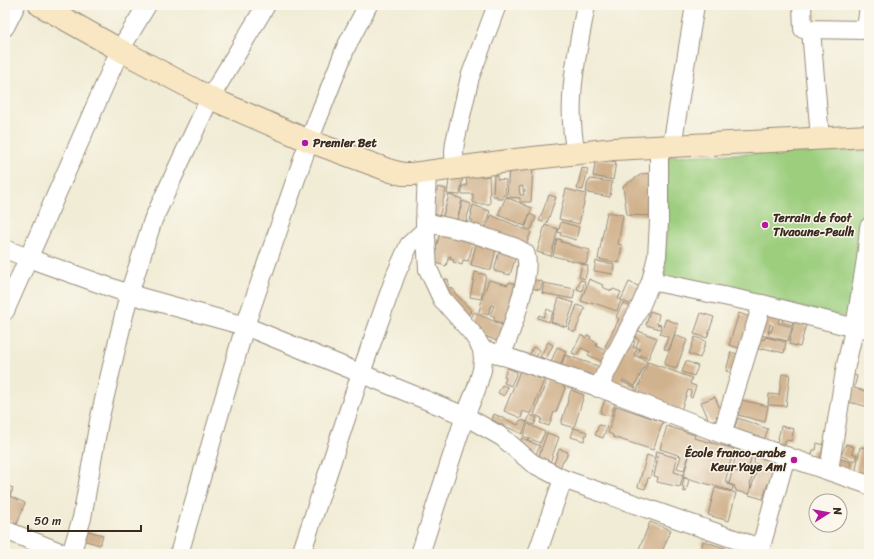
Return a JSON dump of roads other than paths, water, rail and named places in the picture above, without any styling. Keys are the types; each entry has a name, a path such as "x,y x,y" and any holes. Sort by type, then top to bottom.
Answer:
{"street":[{"path":"5,27 16,5"},
{"path":"40,5 210,98 309,141 403,174 576,153 665,146 869,136"},
{"path":"5,311 120,50 147,5"},
{"path":"71,554 82,518 99,421 129,294 153,220 210,98 266,5"},
{"path":"179,554 245,326 309,141 346,47 368,5"},
{"path":"456,168 454,152 455,142 470,76 497,5"},
{"path":"576,153 570,114 573,77 586,5"},
{"path":"598,388 641,305 651,281 657,256 665,146 695,5"},
{"path":"802,5 803,29 811,30 867,30 869,5"},
{"path":"811,30 820,138"},
{"path":"420,554 465,416 476,390 482,370 483,359 482,349 472,333 442,299 428,269 426,226 427,172"},
{"path":"426,226 469,232 514,247 525,253 528,262 518,307 513,326 501,356"},
{"path":"301,554 361,373 405,254 412,241 426,226"},
{"path":"829,470 846,365 862,329 869,227"},
{"path":"5,249 129,294 245,326 465,416 502,437 532,463 563,479 760,551 786,456"},
{"path":"651,281 762,304 862,329"},
{"path":"722,434 762,304"},
{"path":"482,349 598,388 722,434 869,485"},
{"path":"537,554 563,479"},
{"path":"5,530 65,554"}],"place":[{"name":"Premier Bet","path":"305,143"},
{"name":"Terrain de foot Tivaoune-Peulh","path":"765,225"},
{"name":"École franco-arabe Keur Yaye Ami","path":"794,460"}]}
